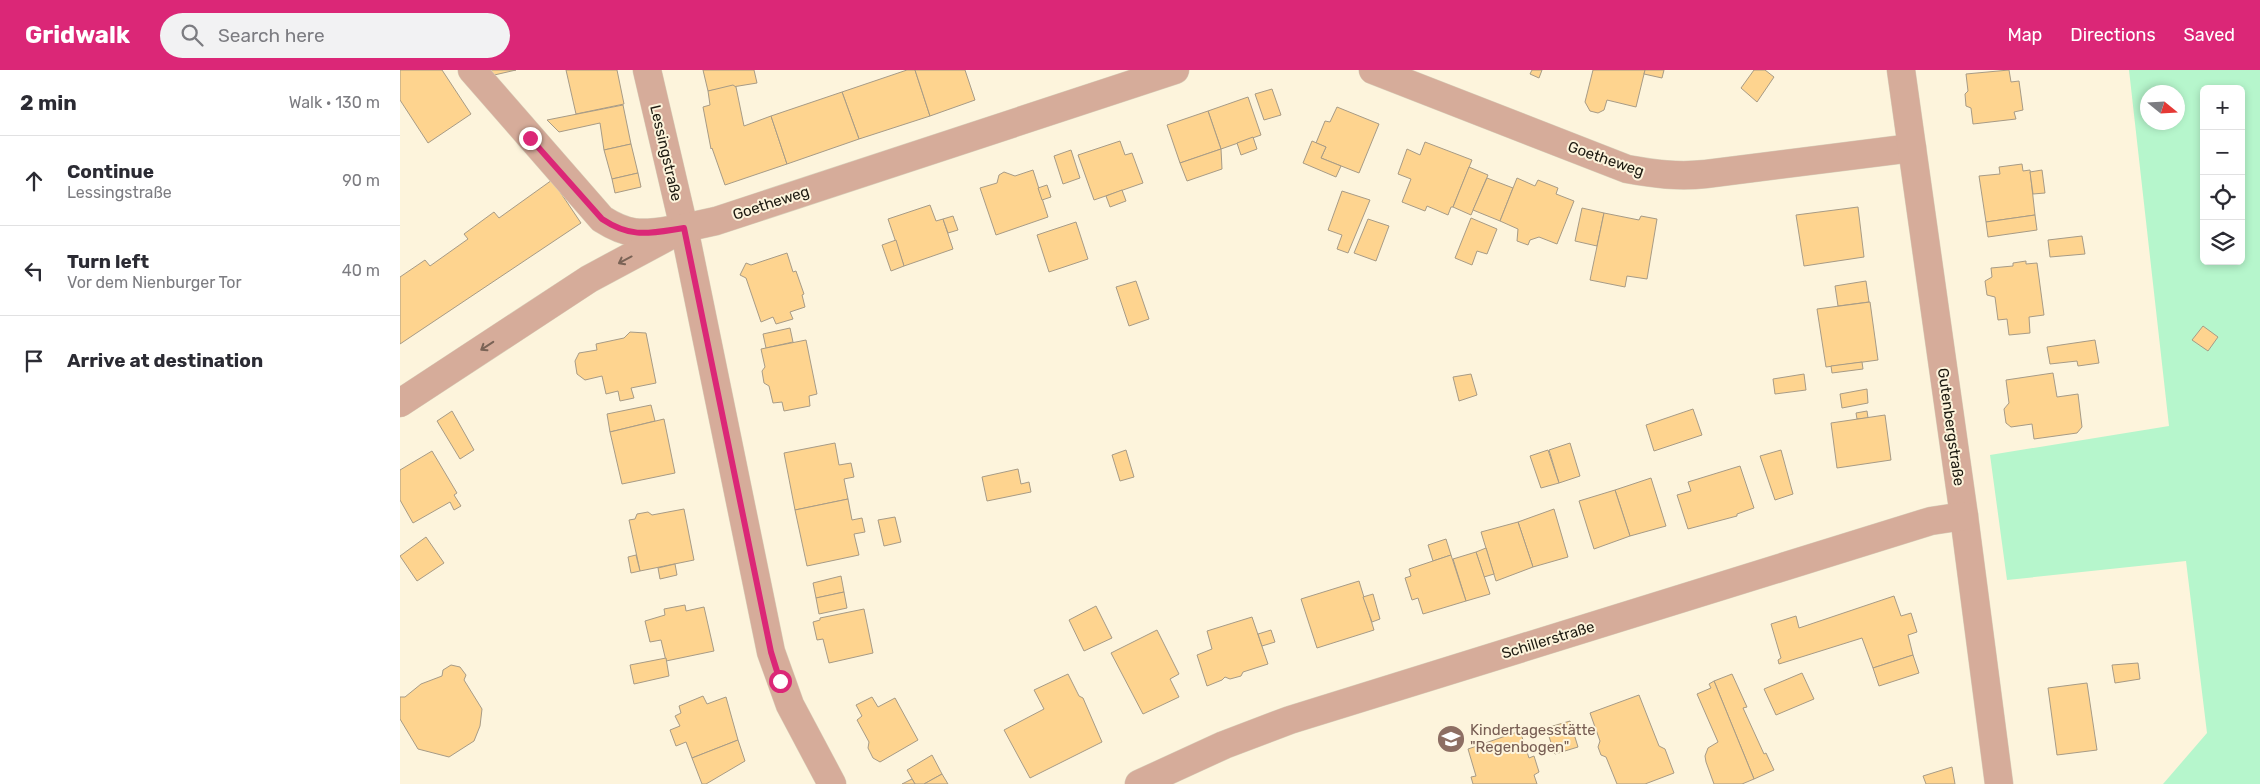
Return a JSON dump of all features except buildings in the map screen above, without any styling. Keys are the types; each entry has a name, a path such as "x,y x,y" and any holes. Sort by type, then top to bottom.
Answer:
{"street":[{"path":"472,70 602,219 621,230 642,235 684,228"},
{"name":"Lessingstraße","path":"648,70 684,228 771,652 790,705 832,784"},
{"name":"Goetheweg","path":"400,403 589,279 684,228 726,218 1175,70"},
{"name":"Goetheweg","path":"1373,70 1627,169 1656,175 1699,175 1912,148"},
{"name":"Gutenbergstraße","path":"1901,70 1964,516 1999,784"},
{"name":"Schillerstraße","path":"1139,784 1224,745 1290,720 1930,521 1964,516"}],"green space":[{"path":"2129,70 2260,70 2260,784 2163,784 2207,733 2186,561 2007,580 1990,455 2169,426"}],"place":[{"name":"Kindertagesstätte \"Regenbogen\"","path":"1451,739"}],"route":[{"path":"530,138 602,219 611,225 621,230 642,235 684,228 771,652 780,681"}]}
